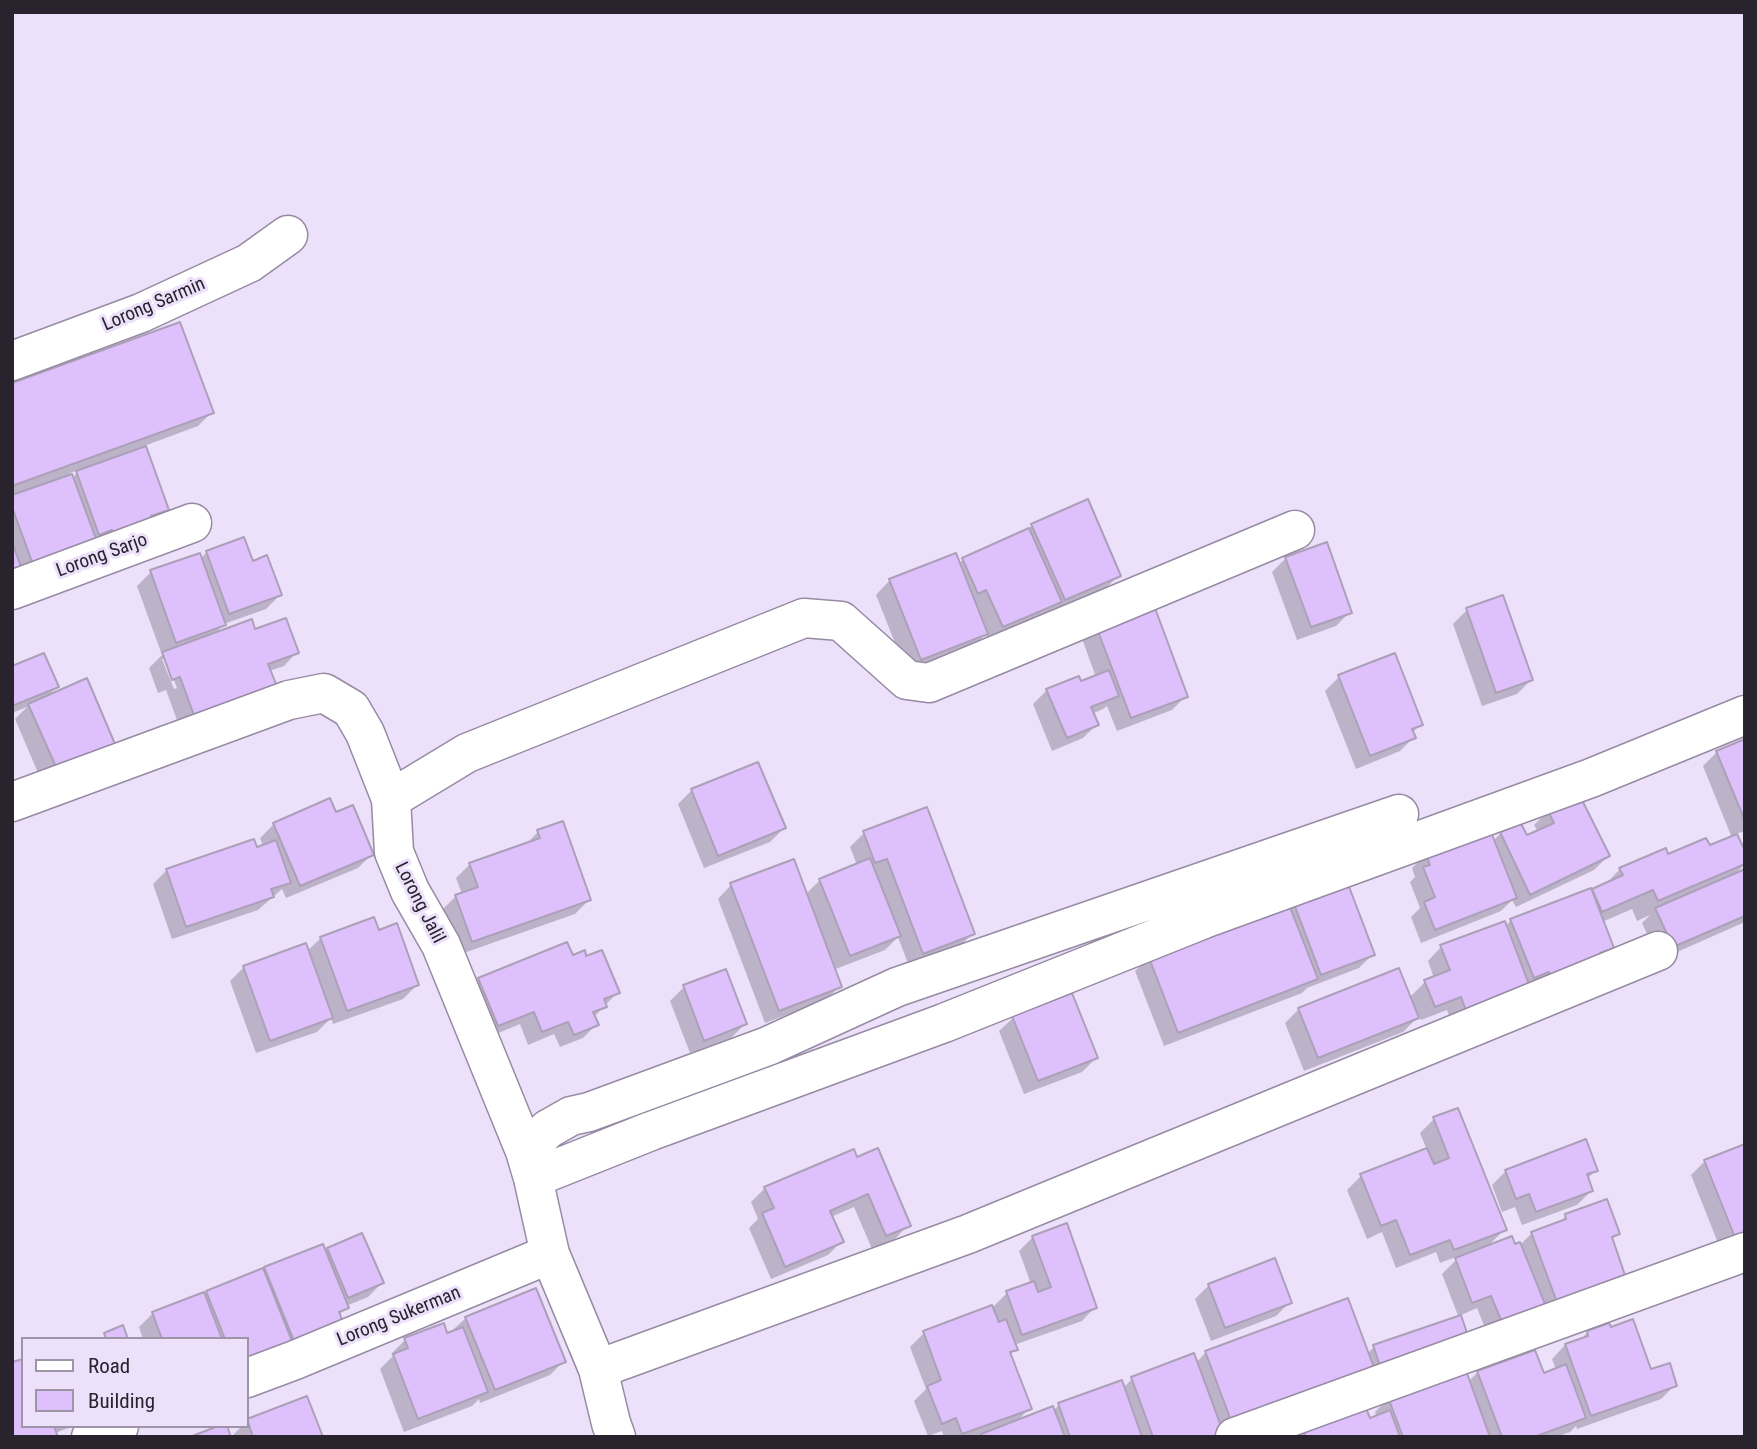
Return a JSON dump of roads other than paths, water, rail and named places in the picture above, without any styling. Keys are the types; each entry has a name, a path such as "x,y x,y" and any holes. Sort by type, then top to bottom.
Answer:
{"street":[{"name":"Lorong Sarmin","path":"12,361 141,313 250,263 288,234"},
{"name":"Lorong Sarjo","path":"12,590 192,523"},
{"path":"391,799 467,753 804,618 841,621 907,680 929,682 1295,530"},
{"name":"Lorong Jalil","path":"12,802 289,700 324,693 351,709 365,733 391,799 394,852 410,891 441,945 529,1164 550,1254 598,1369 616,1437"},
{"path":"529,1164 651,1130 944,1023 1203,919 1591,778 1745,715"},
{"path":"529,1164 548,1129 571,1116 589,1112 768,1046 897,987 1399,814"},
{"path":"598,1369 968,1234 1658,951"},
{"path":"1235,1437 1745,1252"},
{"name":"Lorong Sukerman","path":"248,1378 550,1254"},
{"path":"91,1437 114,1428"}]}
